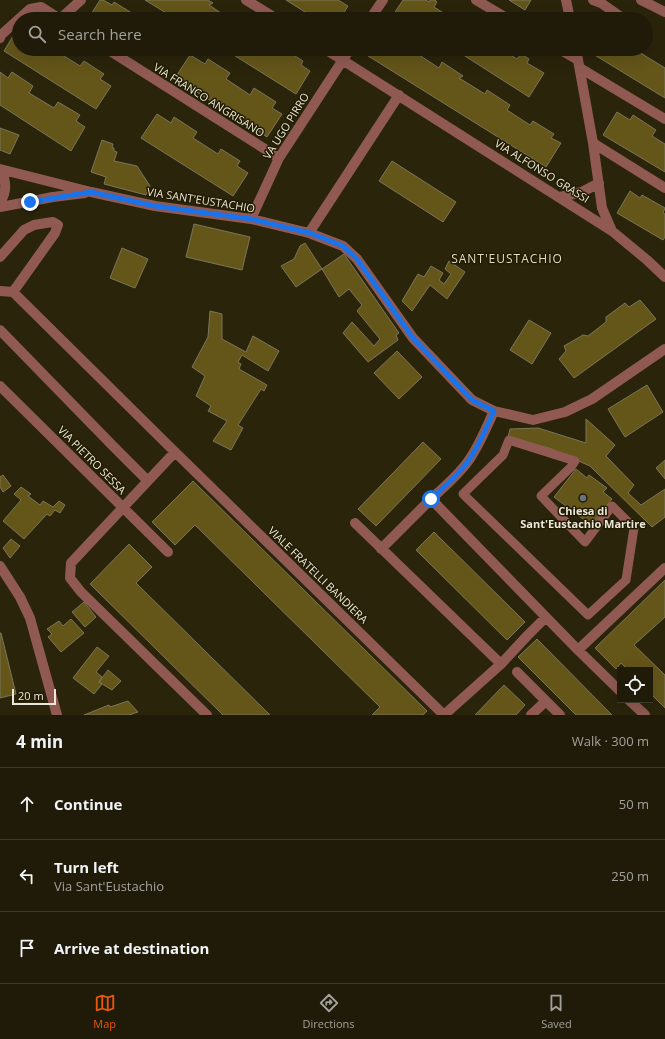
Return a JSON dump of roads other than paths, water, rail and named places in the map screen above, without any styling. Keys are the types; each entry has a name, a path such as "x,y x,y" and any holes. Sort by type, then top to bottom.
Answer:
{"street":[{"path":"68,12 82,0"},
{"path":"246,0 266,12"},
{"path":"375,12 383,0"},
{"path":"476,0 496,12"},
{"path":"566,0 569,12"},
{"path":"593,0 601,3 614,12"},
{"path":"642,0 665,12"},
{"path":"27,12 30,9 41,7 49,12"},
{"path":"0,36 12,25"},
{"name":"VIA FRANCO ANGRISANO","path":"118,56 279,158"},
{"name":"VIA ALFONSO GRASSI","path":"336,56 612,231 665,277"},
{"name":"VA UGO PIRRO","path":"251,219 279,158 346,56"},
{"path":"568,56 665,119"},
{"path":"577,56 593,143 602,208 612,231"},
{"path":"310,233 399,95"},
{"path":"593,143 665,188"},
{"path":"0,170 5,180 6,187 5,193 0,202"},
{"name":"VIA SANT'EUSTACHIO","path":"0,170 155,206 251,219 310,233 343,246 357,259 413,338 472,400 494,411 533,420 565,412 592,399 665,350"},
{"path":"560,197 582,192 599,183"},
{"name":"VIA SANT'EUSTACHIO","path":"0,207 53,197 91,192"},
{"path":"0,257 24,230 34,225 46,223 54,222 58,225 55,233 13,292 0,291"},
{"name":"VIALE FRATELLI BANDIERA","path":"13,292 444,715"},
{"path":"0,330 148,481"},
{"name":"VIA PIETRO SESSA","path":"0,386 168,552"},
{"path":"381,549 467,463 494,411"},
{"path":"509,440 575,461 571,467 540,496 585,542 612,506 634,528 626,580 588,615 463,494 503,455 509,440"},
{"path":"175,452 71,563 70,578 81,592 207,715"},
{"path":"431,499 617,688"},
{"path":"355,523 501,664"},
{"path":"0,566 20,597 30,618 57,715"},
{"path":"578,650 665,568"},
{"path":"444,715 501,664 546,617"},
{"path":"517,672 560,715"},
{"path":"532,715 546,701"},
{"path":"632,703 644,715"}],"place":[{"name":"Chiesa di Sant'Eustachio Martire","path":"583,498"}],"district":[{"name":"SANT'EUSTACHIO","path":"507,259"}]}
